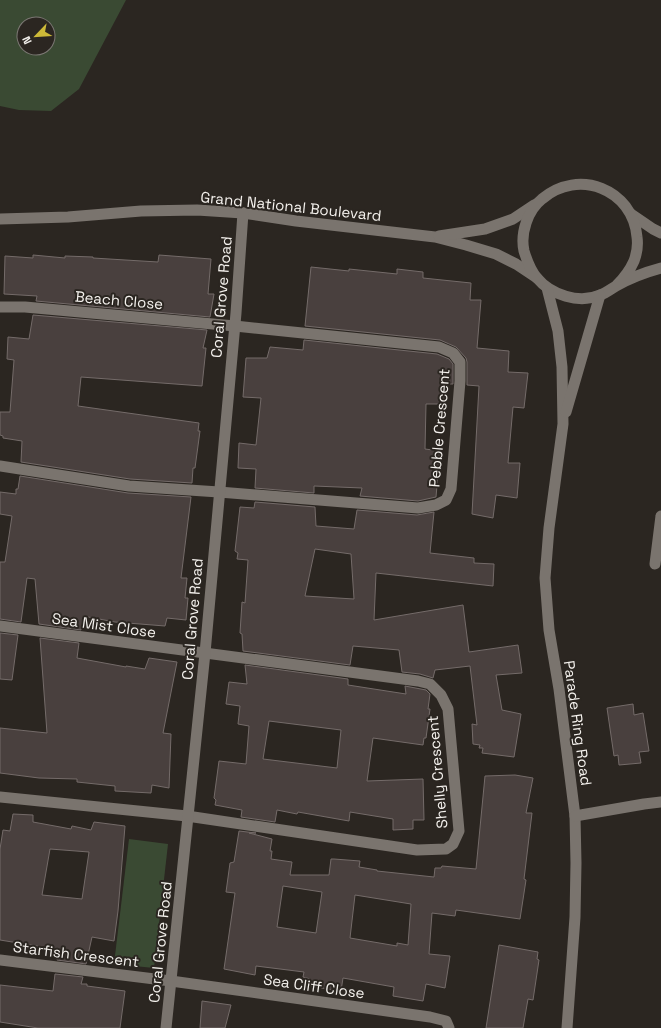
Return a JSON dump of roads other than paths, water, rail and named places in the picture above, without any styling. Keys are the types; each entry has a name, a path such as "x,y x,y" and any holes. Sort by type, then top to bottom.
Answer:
{"street":[{"path":"661,233 631,214 621,201 609,191 594,186 579,184 563,186 549,193 537,203 529,217 524,232 524,248 528,264 537,278 547,288 559,294 573,298 586,298 600,295 617,285 661,268"},
{"name":"Grand National Boulevard","path":"435,237 485,228 514,219 537,203"},
{"name":"Grand National Boulevard","path":"0,219 68,217 141,211 197,210 243,213 296,221 435,237 496,254 516,264 537,278"},
{"name":"Coral Grove Road","path":"166,1028 204,653 236,313 243,213"},
{"path":"617,285 627,274 635,260 638,244 636,229 631,214"},
{"name":"Parade Ring Road","path":"547,288 558,331 562,367 563,424"},
{"name":"Parade Ring Road","path":"567,1028 575,909 575,816 559,689 549,630 545,578 549,528 563,424 600,295"},
{"name":"Beach Close","path":"0,307 25,306 234,326"},
{"name":"Pebble Crescent","path":"219,492 418,508 436,505 446,500 451,488 460,381 460,362 453,353 439,347 234,326"},
{"path":"0,466 129,486 219,492"},
{"path":"655,564 661,516"},
{"name":"Sea Mist Close","path":"0,626 204,653"},
{"name":"Shelly Crescent","path":"187,816 417,850 446,849 453,844 459,831 448,709 441,695 430,684 418,681 204,653"},
{"path":"0,797 187,816"},
{"path":"575,816 661,802"},
{"name":"Starfish Crescent","path":"0,960 171,981"},
{"name":"Sea Cliff Close","path":"171,981 430,1017 446,1022 449,1028"}]}
